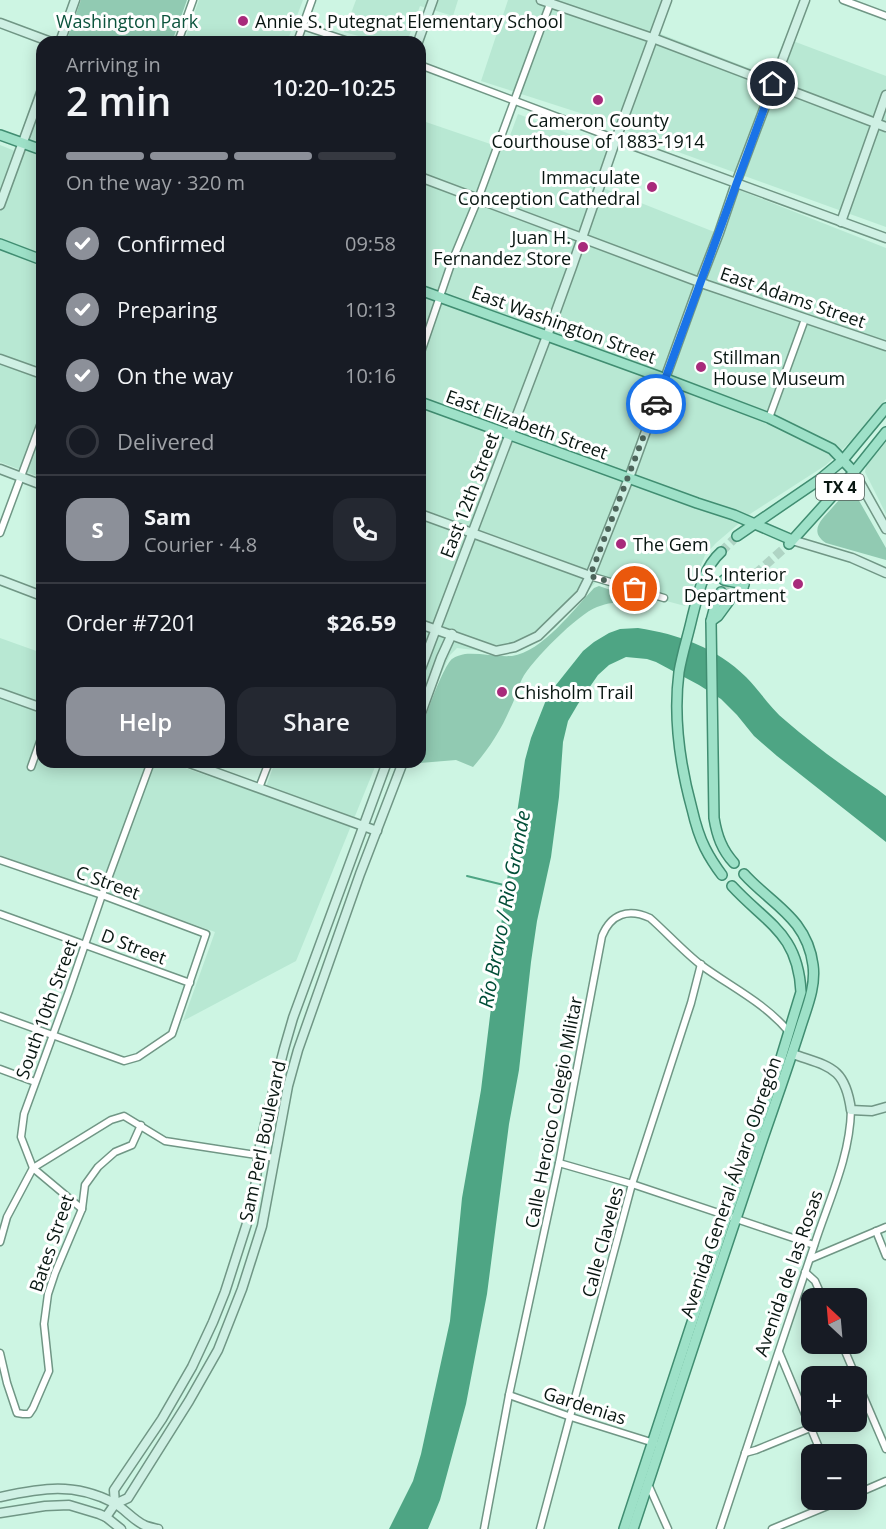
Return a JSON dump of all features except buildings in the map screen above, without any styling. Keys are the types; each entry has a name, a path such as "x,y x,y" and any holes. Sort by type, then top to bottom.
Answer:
{"main road":[{"path":"62,36 75,0"},
{"path":"420,36 434,0"},
{"path":"541,0 653,39 886,127"},
{"name":"East 12th Street","path":"435,629 547,336 667,0"},
{"path":"426,626 496,651 515,648 538,636 581,594 629,478 736,183 806,0"},
{"path":"0,23 36,36"},
{"path":"841,222 886,95"},
{"path":"0,205 36,107"},
{"path":"0,135 36,148"},
{"path":"616,139 886,238"},
{"name":"East Adams Street","path":"426,179 722,290 886,346"},
{"path":"0,244 36,258"},
{"path":"704,271 722,290"},
{"name":"East Washington Street","path":"426,292 769,418 832,449 854,472"},
{"path":"0,358 36,372"},
{"name":"East Elizabeth Street","path":"426,404 734,515 790,543"},
{"name":"TX 4","path":"753,524 787,503 843,460 886,408"},
{"name":"TX 4","path":"790,543 854,472 886,432"},
{"path":"0,469 36,482"},
{"path":"854,472 886,529"},
{"path":"426,515 590,576"},
{"path":"737,536 753,524"},
{"path":"790,543 852,558 886,572"},
{"path":"721,552 708,568 684,651 678,686 678,731 681,762 697,829 704,847 722,875"},
{"path":"0,580 36,594"},
{"path":"729,593 745,583 729,593 711,621 713,788 717,834 734,863"},
{"path":"426,654 435,629"},
{"path":"426,699 452,634"},
{"path":"0,693 36,706"},
{"path":"204,768 377,831"},
{"name":"Sam Perl Boulevard","path":"115,1504 114,1490 162,1419 192,1367 225,1292 250,1214 258,1155 293,1018 385,768"},
{"name":"Sam Perl Boulevard","path":"106,1517 115,1504 128,1498 218,1350 262,1226 288,1086 298,1050 401,768"},
{"name":"Avenida General Álvaro Obregón","path":"744,874 794,920 802,931 810,952 814,974 812,989 792,1054 767,1111"},
{"name":"Avenida General Álvaro Obregón","path":"624,1529 656,1444 767,1111 801,992 801,981 786,939 732,886"},
{"name":"Avenida de las Rosas","path":"792,1054 830,1067 835,1071 842,1079 851,1110"},
{"path":"851,1110 872,1111 886,1107"},
{"path":"225,1292 238,1299"},
{"name":"Avenida General Álvaro Obregón","path":"633,1529 648,1484 656,1444"},
{"path":"0,1497 44,1489 78,1490 115,1504 144,1526 158,1529"},
{"path":"0,1514 45,1506 69,1505 106,1517 121,1529"}],"street":[{"path":"180,36 194,0"},
{"path":"299,36 312,0"},
{"path":"843,0 886,16"},
{"path":"426,338 451,264 478,199 551,2"},
{"path":"303,26 333,36"},
{"path":"426,67 616,139"},
{"path":"769,418 805,319"},
{"path":"0,533 36,437"},
{"path":"590,576 664,598"},
{"path":"31,767 36,753"},
{"name":"South 10th Street","path":"33,1168 21,1137 24,1114 149,768"},
{"path":"259,788 267,768"},
{"name":"C Street","path":"0,860 206,934 190,983"},
{"name":"Calle Heroico Colegio Militar","path":"484,1529 509,1395 559,1163 602,936 606,926 615,918 628,913 640,913 650,918 701,964 771,1014 789,1032"},
{"name":"D Street","path":"0,914 190,983"},
{"name":"Calle Claveles","path":"540,1529 632,1184 691,1003 701,964"},
{"path":"0,1016 124,1061 138,1058 172,1034 190,983"},
{"path":"0,1069 35,1082"},
{"name":"Avenida de las Rosas","path":"720,1529 846,1150 851,1127 851,1110"},
{"path":"0,1242 8,1217 33,1168 111,1120 124,1116 165,1141 275,1158"},
{"name":"Bates Street","path":"0,1353 17,1413 29,1414 49,1371 44,1324 48,1294 82,1209 85,1185 98,1167 115,1152 132,1145 141,1125"},
{"path":"559,1163 632,1184 814,1245"},
{"path":"33,1168 82,1209"},
{"path":"810,1259 886,1227"},
{"path":"876,1231 886,1256"},
{"path":"805,1272 816,1281 819,1288"},
{"path":"778,1352 801,1407"},
{"name":"Gardenias","path":"509,1395 656,1444"},
{"path":"867,1404 886,1449"},
{"path":"745,1453 801,1432"},
{"path":"867,1489 886,1481"},
{"path":"648,1484 668,1529"},
{"path":"772,1529 818,1510"}],"shaded area":[{"name":"Annie S. Putegnat Elementary School","path":"199,0 303,0 289,36 186,36"},
{"path":"356,0 458,0 453,16 420,6 409,36 358,36 344,32"},
{"path":"508,0 663,0 653,31 769,76 785,38 886,76 886,227 656,144 611,123 481,81"},
{"path":"36,89 36,476 0,462 0,145 15,151"},
{"path":"518,114 616,152 603,188 722,235 739,190 886,248 886,399 850,442 826,465 750,514 716,543 705,555 685,606 596,582 555,628 521,649 500,653 457,648 450,655 426,707 426,122 505,149"},
{"path":"886,442 886,514 865,472 866,466"},
{"path":"0,638 36,651 36,768 185,768 263,795 273,768 375,768 296,961 183,1021 215,932 0,855"}],"green space":[{"name":"Washington Park","path":"81,0 187,0 174,36 68,36"},
{"path":"848,490 853,490 886,548 886,560 826,543 818,534 818,525"},
{"path":"599,586 628,596 628,601 612,603 589,611 567,628 545,650 522,679 503,725 473,767 456,760 426,762 426,717 438,684 452,659 465,654 512,656 535,647 567,618 594,588"}],"water":[{"name":"Río Bravo / Rio Grande","path":"638,628 682,638 723,658 746,677 775,711 794,728 886,796 886,842 777,756 754,736 721,699 699,685 647,659 626,657 609,665 598,675 568,721 563,742 551,857 537,921 519,1070 509,1124 487,1294 466,1404 440,1500 428,1529 389,1529 413,1481 421,1454 450,1321 462,1198 481,1090 505,893 525,760 531,738 548,695 583,651 609,633 620,629"}],"waterway":[{"name":"Río Bravo / Rio Grande","path":"467,876 508,886"}],"tunnel":[{"path":"721,552 737,536"},
{"path":"745,583 788,545"},
{"path":"721,592 729,586"},
{"path":"729,601 736,594"}],"way so far":[{"path":"635,589 590,576 656,404"}],"place":[{"name":"Annie S. Putegnat Elementary School","path":"243,21"},
{"name":"Cameron County Courthouse of 1883-1914","path":"598,100"},
{"name":"Immaculate Conception Cathedral","path":"652,187"},
{"name":"Juan H. Fernandez Store","path":"583,247"},
{"name":"Stillman House Museum","path":"701,367"},
{"name":"The Gem","path":"621,544"},
{"name":"U.S. Interior Department","path":"798,584"},
{"name":"Chisholm Trail","path":"502,692"}],"route":[{"path":"656,404 773,84"}]}
